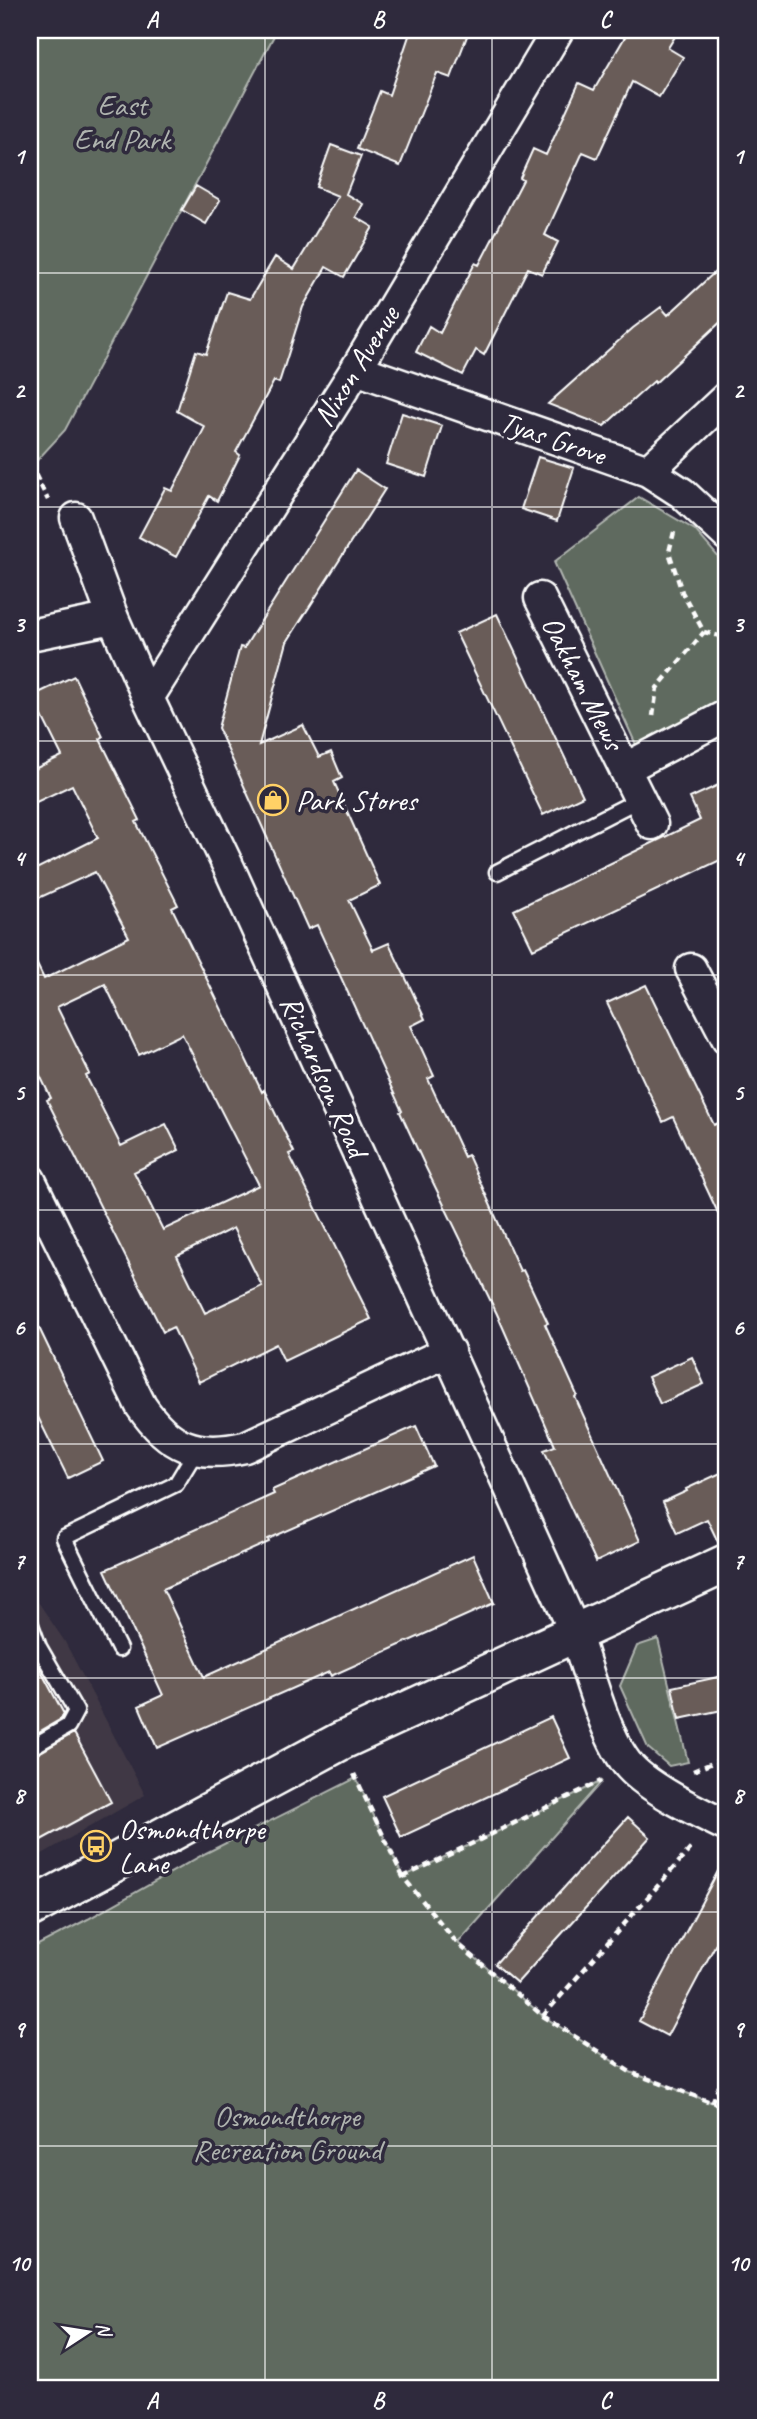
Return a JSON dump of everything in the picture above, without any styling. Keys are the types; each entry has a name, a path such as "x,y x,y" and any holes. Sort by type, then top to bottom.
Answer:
{"street":[{"name":"Nixon Avenue","path":"148,698 356,369 558,30"},
{"name":"Tyas Grove","path":"356,369 648,471 682,493 727,535"},
{"path":"648,471 727,397"},
{"name":"Richardson Road","path":"76,518 113,618 148,698 230,870 449,1351 575,1632 613,1740 630,1768"},
{"name":"Oakham Mews","path":"540,598 646,811"},
{"path":"30,635 113,618"},
{"name":"Oakham Mews","path":"626,768 727,715"},
{"path":"691,969 727,1038"},
{"path":"30,1180 141,1406 155,1426 174,1442 197,1451 221,1453 245,1447 449,1351"},
{"path":"30,1908 341,1741 727,1563"},
{"path":"630,1768 657,1787 721,1823"}],"lane":[{"path":"497,872 646,811"},
{"path":"119,1649 64,1538 176,1484 197,1451"},
{"path":"30,1622 35,1645 76,1711 68,1726 30,1748"}],"path":[{"path":"682,493 669,552 682,592 704,632 727,638"},
{"path":"653,720 657,688 704,632"},
{"path":"341,1741 403,1877 457,1943 543,2016 630,2072 727,2108"},
{"path":"403,1877 630,1768"},
{"path":"543,2016 721,1823"},
{"path":"712,2103 727,2067"}],"shaded area":[{"path":"30,1590 65,1642 145,1795 30,1861"}],"green space":[{"name":"East End Park","path":"30,30 277,30 65,430 30,468"},
{"path":"639,497 695,530 727,567 727,699 637,747 554,562"},
{"path":"658,1639 688,1762 669,1766 648,1748 620,1686 637,1646"},
{"name":"Osmondthorpe Recreation Ground","path":"356,1778 403,1877 602,1781 458,1943 543,2016 630,2072 727,2108 727,2389 30,2389 30,1949 206,1853"}],"building":[{"path":"411,30 450,30 467,36 451,78 437,73 400,166 357,149 380,91 389,95"},
{"path":"629,30 679,30 668,48 683,57 659,97 632,82 597,158 583,152 545,235 558,242 542,274 528,268 484,355 476,350 463,375 416,352 429,326 440,333 475,263 479,265 523,180 520,178 533,149 546,155 579,83 594,90"},
{"path":"331,145 361,156 346,194 363,204 356,217 373,227 344,277 326,267 303,307 279,383 274,381 236,452 240,455 217,501 209,496 176,557 139,537 165,488 172,491 205,427 177,411 196,351 206,354 227,292 250,299 275,257 294,269 338,196 316,187"},
{"path":"196,186 220,200 206,224 182,210"},
{"path":"727,261 727,316 604,426 548,404 633,328 661,307 668,315"},
{"path":"402,413 442,426 426,477 386,464"},
{"path":"538,457 574,468 557,521 521,509"},
{"path":"356,470 385,489 287,642 259,745 303,725 319,757 331,752 342,778 334,782 380,885 349,900 373,950 389,943 425,1019 411,1026 434,1076 428,1079 464,1157 468,1155 520,1271 523,1270 548,1323 545,1324 577,1395 575,1397 640,1541 596,1562 544,1450 555,1446 497,1314 400,1112 402,1111 317,925 308,929 218,728 240,647 244,648"},
{"path":"497,614 583,796 543,815 456,633"},
{"path":"74,676 103,737 100,739 140,820 136,822 178,905 172,908 262,1092 264,1090 294,1152 289,1154 371,1319 284,1361 276,1344 199,1382 173,1327 163,1332 47,1100 51,1098 30,1055 30,950 44,979 129,937 95,872 30,902 30,872 98,838 72,785 30,805 30,771 62,756 32,696","holes":["105,984 139,1055 182,1034 259,1185 163,1230 134,1172 179,1150 166,1124 121,1146 86,1076 90,1074 57,1007","233,1228 262,1286 205,1313 177,1256"]},
{"path":"727,781 727,875 720,860 533,949 514,910 700,820 690,798"},
{"path":"646,985 714,1125 727,1119 727,1232 673,1117 663,1122 607,1003"},
{"path":"30,1309 103,1461 68,1478 30,1401"},
{"path":"692,1357 704,1384 660,1404 648,1377"},
{"path":"416,1426 434,1466 268,1539 269,1542 163,1589 204,1677 473,1555 494,1603 331,1676 329,1672 157,1748 139,1706 163,1695 105,1570 274,1494 272,1490"},
{"path":"727,1470 727,1542 719,1544 707,1519 677,1533 663,1502"},
{"path":"30,1651 64,1714 61,1719 30,1737"},
{"path":"727,1675 727,1709 679,1719 672,1687"},
{"path":"551,1717 570,1758 401,1837 382,1796"},
{"path":"74,1733 111,1802 30,1846 30,1758"},
{"path":"628,1817 650,1837 517,1983 495,1964"},
{"path":"727,1854 727,1923 667,2036 639,2021"}],"place":[{"name":"Park Stores","path":"273,800"},
{"name":"Osmondthorpe Lane","path":"96,1846"}]}
